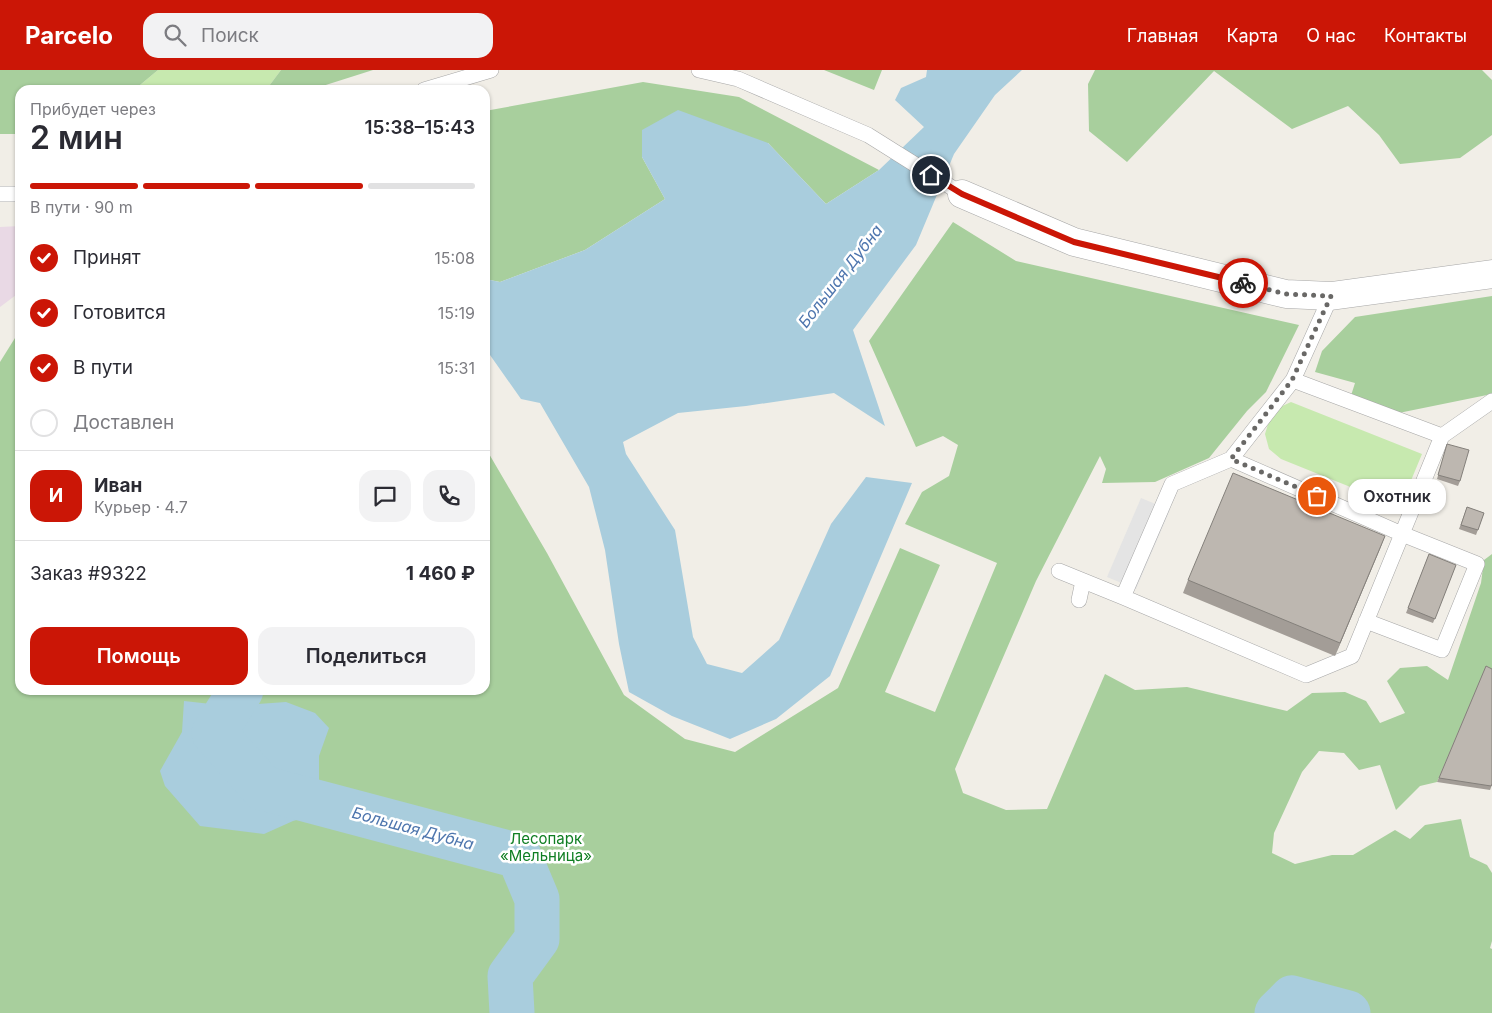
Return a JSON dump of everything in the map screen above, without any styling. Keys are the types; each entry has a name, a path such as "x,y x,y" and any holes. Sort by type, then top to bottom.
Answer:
{"street":[{"path":"962,194 1074,242 1286,294 1331,296 1492,274"}],"lane":[{"path":"441,85 491,70"},
{"path":"699,70 738,79 868,135 962,194"},
{"path":"0,194 15,194"},
{"path":"1123,597 1172,484 1231,459 1292,380 1331,296"},
{"path":"1292,380 1442,436"},
{"path":"1059,571 1306,675 1352,656 1442,436 1492,401"},
{"path":"1231,459 1402,534 1477,564 1442,650 1366,621"},
{"path":"1079,600 1083,581"}],"shaded area":[{"path":"15,226 15,296 0,307 0,227"},
{"path":"1141,498 1170,510 1136,589 1107,577"}],"green space":[{"path":"0,70 158,70 140,85 15,85 15,134 0,134"},
{"path":"158,70 281,70 270,85 140,85"},
{"path":"281,70 373,70 326,85 270,85"},
{"path":"824,70 882,70 874,90"},
{"path":"1095,70 1482,70 1492,80 1492,135 1460,158 1400,164 1379,135 1348,106 1292,129 1214,71 1127,162 1089,131 1088,84"},
{"path":"643,82 739,97 879,170 826,204 768,143 642,157 665,199 585,250 500,282 490,280 490,110"},
{"name":"Лесопарк «Мельница»","path":"953,222 1016,261 1299,325 1266,392 1247,411 1209,458 1155,482 1102,483 1106,469 1100,456 1036,581 955,769 963,793 1006,810 1047,809 1105,674 1135,690 1187,687 1287,711 1312,693 1345,692 1366,701 1380,723 1405,713 1387,681 1400,668 1427,666 1448,680 1481,583 1484,560 1492,554 1492,674 1484,671 1437,782 1420,786 1396,810 1380,765 1359,770 1344,753 1319,751 1302,772 1274,833 1272,853 1295,864 1332,855 1353,855 1395,830 1410,839 1425,825 1461,819 1470,857 1487,865 1492,873 1492,941 1490,948 1492,949 1492,1013 0,1013 0,362 15,338 15,695 490,695 490,456 547,553 624,695 685,739 735,752 838,688 900,548 940,565 885,692 935,712 997,563 905,524 922,492 949,476 958,445 943,436 916,447 869,341"},
{"path":"1492,296 1492,394 1379,417 1348,405 1355,383 1315,372 1322,351 1355,317"},
{"path":"1291,402 1422,454 1400,507 1281,459 1269,449 1265,434 1269,421 1276,409"}],"water":[{"path":"927,70 1022,70 995,95 954,154 916,245 853,330 885,426 834,393 746,406 678,413 623,442 626,454 675,530 693,637 707,664 742,673 779,640 831,524 866,477 912,483 830,676 776,719 730,739 672,716 629,692 619,644 605,550 589,487 540,403 521,399 490,355 490,280 500,282 585,250 665,199 642,157 642,130 678,110 768,143 826,204 879,170 924,127 895,100 901,88 926,77"},
{"path":"184,701 229,706 286,702 315,713 329,728 319,756 319,780 338,809 293,821 264,834 200,826 165,786 160,771 182,732"}],"building":[{"path":"1447,444 1469,450 1460,481 1438,475"},
{"path":"1233,473 1385,536 1340,643 1188,580"},
{"path":"1467,507 1484,513 1478,530 1461,525"},
{"path":"1429,554 1456,565 1435,619 1408,608"},
{"path":"1486,666 1492,669 1492,784 1491,786 1439,778"}],"waterway":[{"name":"Большая Дубна","path":"238,695 214,733 263,788 519,856 537,899 537,939 510,976 512,1013"},
{"name":"Большая Дубна","path":"1277,1013 1292,998 1348,1013"}],"way so far":[{"path":"1243,283 1286,294 1331,296 1292,380 1231,459 1317,496"}],"place":[{"name":"Охотник","path":"1317,496"}],"route":[{"path":"931,175 962,194 1074,242 1243,283"}]}
